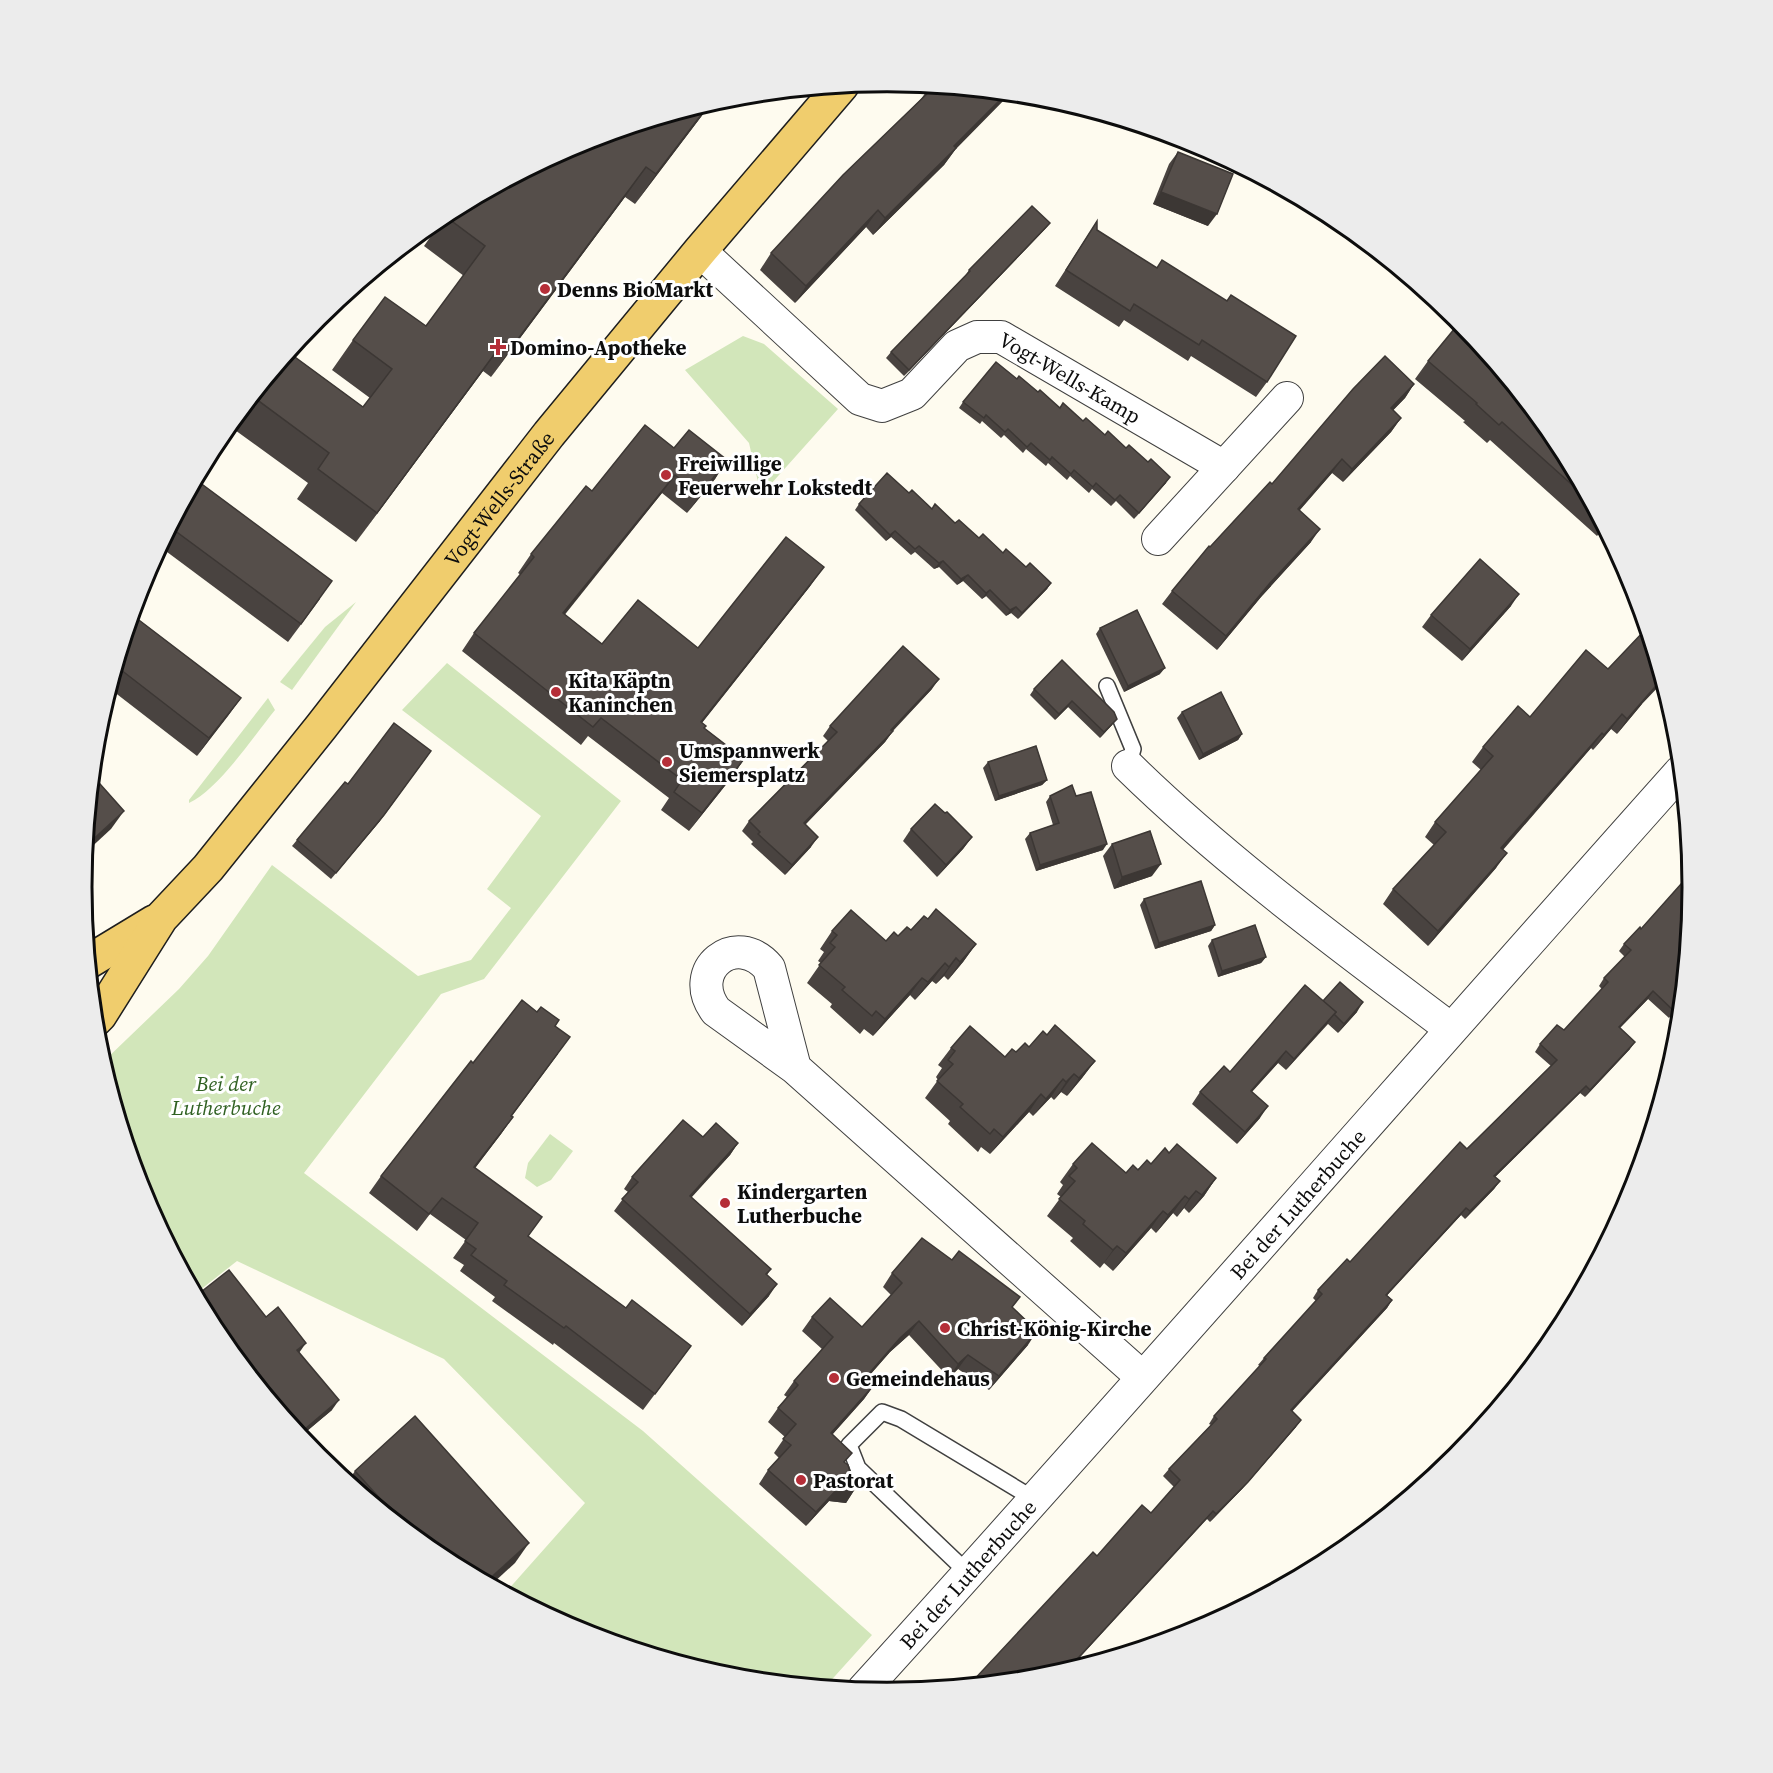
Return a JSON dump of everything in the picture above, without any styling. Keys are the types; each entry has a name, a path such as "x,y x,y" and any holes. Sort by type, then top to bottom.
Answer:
{"main road":[{"name":"Vogt-Wells-Straße","path":"102,1012 161,918 208,868 549,434 700,251 836,93"},
{"name":"Vogt-Wells-Straße","path":"95,958 161,918"}],"street":[{"name":"Vogt-Wells-Kamp","path":"700,251 860,399 882,406 912,394 957,346 977,337 1001,337 1224,467"},
{"path":"1158,539 1287,398"},
{"path":"1128,766 1179,816 1367,966 1451,1029"},
{"name":"Bei der Lutherbuche","path":"871,1681 1278,1227 1674,779"},
{"path":"795,1068 1142,1377"}],"lane":[{"path":"1107,686 1133,749 1128,766"},
{"path":"968,1573 858,1468 849,1446 882,1412 900,1419 1034,1499"}],"green space":[{"path":"743,336 764,344 838,409 761,495 749,443 685,370"},
{"path":"356,602 292,690 280,682 325,627"},
{"name":"Bei der Lutherbuche","path":"447,663 621,801 484,979 441,994 304,1173 643,1431 872,1635 832,1680 783,1675 681,1654 582,1621 511,1587 585,1503 444,1359 237,1261 201,1289 173,1238 152,1191 134,1142 110,1055 179,989 208,956 272,865 418,976 471,960 511,908 487,889 541,816 402,710"},
{"path":"268,698 275,710 224,775 189,803 189,800"},
{"path":"550,1134 573,1151 551,1180 537,1187 525,1178 528,1163"}],"building":[{"path":"928,93 1000,100 954,146 956,148 885,218 878,210 806,286 771,253 843,175"},
{"path":"702,114 656,174 646,167 512,347 504,341 377,513 318,469 329,453 258,400 294,356 363,407 392,369 353,340 385,297 426,326 485,246 452,221 535,173 582,152 631,134"},
{"path":"1178,152 1233,174 1217,214 1161,192"},
{"path":"1032,206 1050,223 909,370 891,352"},
{"path":"1097,221 1097,230 1157,268 1162,260 1227,301 1231,295 1296,336 1267,382 1202,340 1199,345 1134,304 1130,311 1066,270"},
{"path":"1454,329 1517,403 1548,445 1573,486 1502,422 1499,425 1428,361"},
{"path":"1385,356 1414,384 1391,408 1401,418 1352,469 1342,459 1298,509 1320,529 1270,583 1226,636 1172,591 1209,546 1270,482 1272,484 1353,389"},
{"path":"996,362 1017,379 1019,376 1038,392 1040,390 1060,408 1063,403 1083,421 1086,418 1105,435 1108,431 1126,448 1129,445 1148,462 1151,459 1170,477 1139,513 1120,495 1115,500 1096,483 1093,487 1074,470 1071,474 1052,457 1050,460 1031,443 1027,447 1008,429 1005,432 986,415 984,418 963,402"},
{"path":"645,425 674,448 689,430 727,460 700,495 675,475 563,613 602,644 638,600 698,648 786,537 824,567 701,722 706,726 704,728 744,759 702,813 674,792 682,780 601,718 593,727 474,633 534,557 531,554 586,486 592,491"},
{"path":"887,473 909,493 912,490 932,509 935,504 955,523 959,520 979,538 983,534 1003,553 1006,549 1026,567 1030,563 1051,583 1022,613 1016,607 1010,610 990,590 986,593 968,575 961,579 943,561 939,563 919,546 915,549 895,531 890,535 859,504"},
{"path":"201,484 332,581 301,624 175,531"},
{"path":"1480,559 1519,594 1470,649 1431,615"},
{"path":"1137,610 1165,668 1128,686 1100,628"},
{"path":"138,620 241,698 209,738 122,671"},
{"path":"1640,635 1655,687 1627,719 1622,714 1604,735 1602,733 1501,848 1507,853 1438,931 1393,889 1446,832 1435,822 1493,756 1483,747 1518,706 1530,717 1586,650 1608,669"},
{"path":"903,646 939,679 891,730 893,731 804,823 818,837 792,865 758,834 760,832 749,821 837,732 830,726"},
{"path":"1062,660 1114,712 1117,719 1104,732 1072,701 1059,714 1034,689"},
{"path":"1221,692 1242,734 1203,754 1182,712"},
{"path":"394,723 431,751 384,815 336,873 297,840 345,782 348,784"},
{"path":"1036,746 1047,780 999,796 988,762"},
{"path":"98,782 124,811 93,839"},
{"path":"1072,785 1076,796 1091,792 1107,844 1040,865 1030,833 1059,823 1050,796"},
{"path":"935,804 945,813 947,812 972,837 946,865 911,829"},
{"path":"1150,831 1161,864 1122,877 1112,844"},
{"path":"1201,881 1215,925 1159,943 1144,899"},
{"path":"1682,883 1680,938 1672,1009 1653,991 1619,1027 1635,1042 1590,1090 1586,1086 1494,1176 1500,1181 1470,1211 1466,1208 1386,1295 1392,1300 1291,1410 1301,1420 1248,1482 1216,1514 1213,1511 1079,1657 1042,1666 977,1676 1093,1552 1097,1556 1142,1505 1151,1513 1180,1480 1169,1469 1217,1419 1214,1416 1322,1294 1318,1290 1347,1259 1350,1262 1460,1142 1467,1149 1557,1060 1540,1044 1557,1025 1564,1030 1608,982 1604,978 1631,950 1624,944 1640,927 1641,929"},
{"path":"936,909 976,944 960,962 956,958 949,967 945,963 928,982 922,978 885,1019 876,1011 872,1016 842,990 845,987 819,965 835,947 830,943 837,935 832,931 851,910 886,941 894,932 898,936 907,927 911,930 924,916 928,919"},
{"path":"1255,925 1266,957 1222,971 1212,940"},
{"path":"1340,982 1363,1002 1344,1024 1334,1014 1336,1012 1323,1001"},
{"path":"1305,985 1336,1012 1294,1059 1286,1051 1251,1091 1268,1106 1245,1132 1200,1092 1224,1066 1230,1072"},
{"path":"522,1000 537,1012 541,1007 559,1020 555,1026 570,1037 474,1167 542,1217 528,1236 626,1308 632,1300 691,1346 655,1394 566,1326 564,1328 504,1285 507,1281 471,1255 476,1249 465,1241 478,1223 442,1198 429,1214 381,1176"},
{"path":"1055,1025 1095,1061 1079,1078 1074,1074 1066,1082 1063,1079 1046,1099 1041,1094 1003,1137 994,1129 990,1134 960,1107 963,1104 937,1081 953,1064 948,1060 955,1051 951,1048 970,1026 1005,1057 1012,1049 1016,1052 1025,1043 1029,1047 1043,1031 1047,1035"},
{"path":"683,1120 703,1137 716,1123 738,1143 690,1196 771,1269 766,1274 777,1284 750,1314 622,1199 638,1182 632,1177"},
{"path":"1092,1143 1126,1173 1133,1165 1138,1170 1147,1160 1151,1164 1165,1148 1169,1153 1177,1144 1216,1178 1202,1195 1196,1191 1189,1199 1185,1196 1168,1215 1163,1211 1126,1253 1117,1246 1113,1250 1083,1224 1085,1221 1059,1199 1075,1181 1069,1176 1077,1168 1073,1164"},
{"path":"922,1238 952,1260 959,1251 1020,1297 1012,1307 1037,1331 999,1376 968,1355 958,1364 919,1321 900,1338 866,1377 874,1385 831,1433 852,1453 844,1462 848,1465 855,1489 839,1487 816,1512 768,1470 791,1445 783,1439 796,1424 778,1408 798,1385 794,1381 833,1337 812,1317 830,1298 862,1327 902,1283 892,1273"},
{"path":"229,1270 266,1317 278,1307 306,1343 297,1350 339,1400 305,1429 256,1370 225,1328 202,1291"},
{"path":"415,1416 529,1543 492,1577 445,1548 403,1517 380,1498 355,1471"}],"place":[{"name":"Denns BioMarkt","path":"545,289"},
{"name":"Domino-Apotheke","path":"498,347"},
{"name":"Freiwillige Feuerwehr Lokstedt","path":"666,475"},
{"name":"Kita Käptn Kaninchen","path":"556,692"},
{"name":"Umspannwerk Siemersplatz","path":"667,762"},
{"name":"Kindergarten Lutherbuche","path":"725,1203"},
{"name":"Christ-König-Kirche","path":"945,1328"},
{"name":"Gemeindehaus","path":"834,1378"},
{"name":"Pastorat","path":"801,1480"}]}
